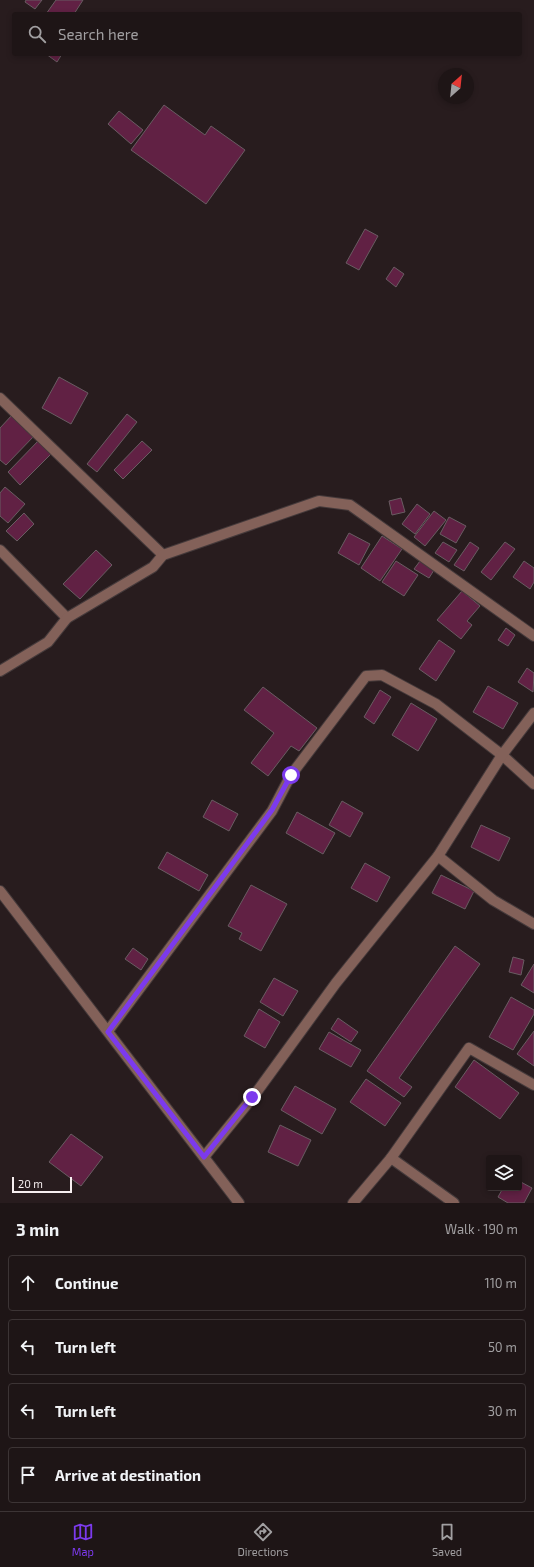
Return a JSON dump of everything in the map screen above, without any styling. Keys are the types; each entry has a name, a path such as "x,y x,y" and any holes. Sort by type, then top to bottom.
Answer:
{"street":[{"path":"0,398 163,555"},
{"path":"0,671 48,642 68,618 152,567 163,555 318,501 350,505 534,636"},
{"path":"0,550 68,618"},
{"path":"108,1032 272,810 291,775 366,676 382,675 436,704 502,755 534,784"},
{"path":"204,1157 252,1097 336,983 438,856 502,755 534,713"},
{"path":"438,856 493,900 534,924"},
{"path":"0,891 239,1203"},
{"path":"353,1203 391,1158 469,1048 534,1085"},
{"path":"391,1158 454,1203"}],"building":[{"path":"26,0 42,0 35,9 25,2"},
{"path":"56,0 83,0 75,12 47,12"},
{"path":"49,56 61,56 57,62"},
{"path":"164,105 205,135 211,126 245,150 206,204 131,150"},
{"path":"119,111 143,130 131,144 108,124"},
{"path":"365,229 378,236 359,270 346,263"},
{"path":"394,267 404,274 396,287 386,279"},
{"path":"59,377 88,393 71,424 42,408"},
{"path":"13,414 35,435 6,465 0,460 0,428"},
{"path":"127,414 137,422 97,472 87,464"},
{"path":"41,438 54,451 20,485 8,472"},
{"path":"142,441 152,450 123,479 114,470"},
{"path":"5,487 25,504 8,523 0,516 0,493"},
{"path":"401,498 405,512 392,515 389,501"},
{"path":"417,504 430,514 415,534 402,524"},
{"path":"434,511 446,520 425,546 414,537"},
{"path":"24,513 34,524 17,541 6,531"},
{"path":"449,517 466,526 456,543 440,534"},
{"path":"349,533 370,544 359,565 338,553"},
{"path":"382,536 402,549 380,581 361,568"},
{"path":"443,542 457,550 449,562 435,553"},
{"path":"470,542 479,548 464,571 454,565"},
{"path":"505,542 515,549 491,580 481,572"},
{"path":"96,550 112,565 80,599 63,584"},
{"path":"396,561 418,575 404,596 382,582"},
{"path":"420,561 434,570 429,578 414,569"},
{"path":"524,561 534,568 534,582 530,589 513,577"},
{"path":"462,591 480,606 467,621 472,625 461,639 437,620"},
{"path":"506,628 515,635 508,646 498,640"},
{"path":"439,640 455,651 436,681 419,669"},
{"path":"527,668 534,673 533,692 518,682"},
{"path":"488,686 518,703 503,729 473,712"},
{"path":"263,687 317,728 299,751 291,746 268,776 251,763 274,733 244,710"},
{"path":"380,690 391,697 374,724 364,717"},
{"path":"411,703 437,719 418,751 392,735"},
{"path":"212,800 238,814 229,831 203,817"},
{"path":"342,801 363,813 350,837 329,825"},
{"path":"297,812 335,833 323,854 286,833"},
{"path":"481,825 510,838 499,861 471,847"},
{"path":"167,852 208,875 199,891 158,868"},
{"path":"365,863 390,877 377,902 351,888"},
{"path":"441,875 474,891 465,909 432,893"},
{"path":"251,885 287,904 261,951 239,939 242,933 228,926"},
{"path":"455,946 480,964 399,1078 412,1087 404,1097 367,1071"},
{"path":"133,948 148,959 141,970 125,959"},
{"path":"513,957 524,960 521,975 509,972"},
{"path":"534,964 534,993 521,985"},
{"path":"274,978 298,991 283,1016 260,1002"},
{"path":"511,997 534,1010 534,1014 513,1050 489,1037"},
{"path":"259,1009 280,1022 265,1048 244,1036"},
{"path":"338,1018 358,1032 351,1042 331,1029"},
{"path":"534,1031 534,1066 517,1054"},
{"path":"329,1032 361,1050 351,1067 319,1049"},
{"path":"474,1060 519,1093 500,1119 455,1087"},
{"path":"366,1079 401,1103 385,1126 350,1102"},
{"path":"295,1086 336,1109 322,1134 281,1110"},
{"path":"280,1125 311,1140 298,1166 268,1152"},
{"path":"71,1134 103,1157 81,1186 49,1162"},
{"path":"522,1183 532,1188 524,1203 508,1203 498,1197 501,1191 522,1191"}],"route":[{"path":"252,1097 204,1157 108,1032 272,810 291,775"}]}
